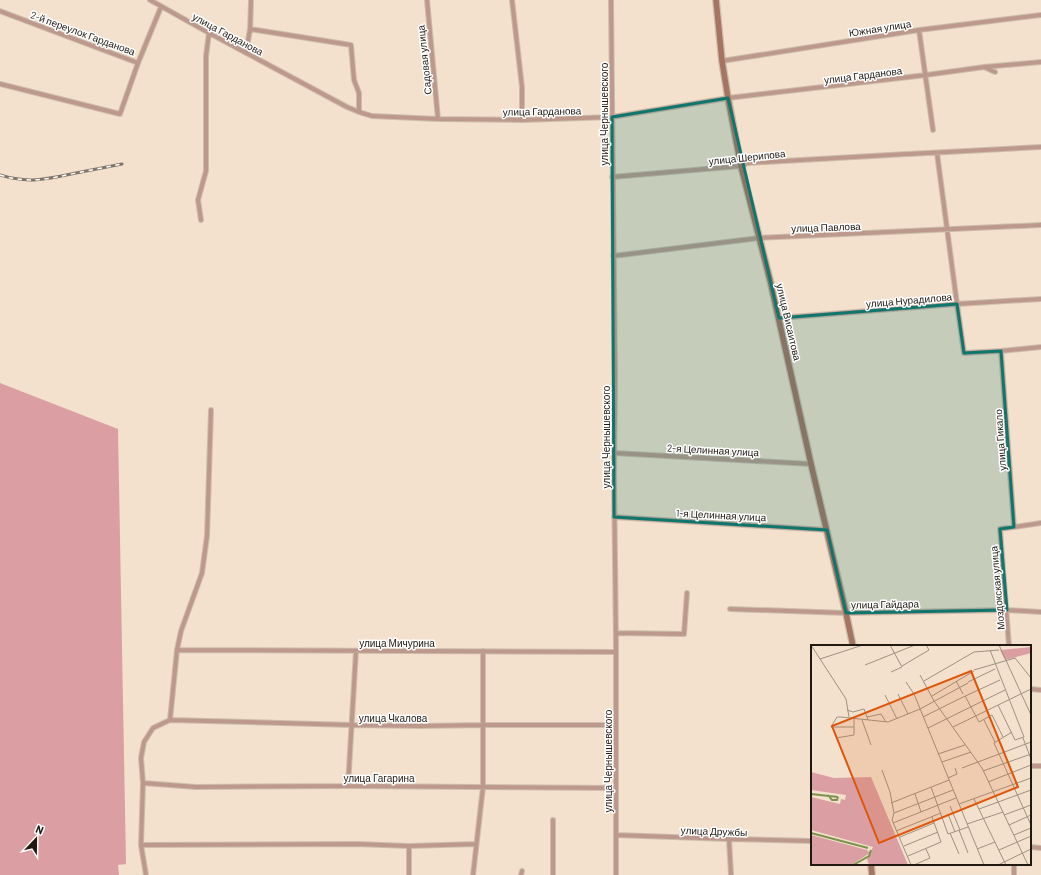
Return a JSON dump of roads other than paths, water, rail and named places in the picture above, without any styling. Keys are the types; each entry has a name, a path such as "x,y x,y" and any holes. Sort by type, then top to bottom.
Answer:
{"street":[{"name":"улица Гарданова","path":"150,0 209,34 358,112 372,116 438,119 522,120 612,117 728,98 926,76 984,67 1041,62"},
{"path":"246,53 250,32 251,0"},
{"name":"Садовая улица","path":"427,0 438,119"},
{"path":"512,0 522,87 522,120"},
{"name":"улица Чернышевского","path":"611,0 615,379 614,517 616,633 616,875"},
{"name":"улица Висаитова","path":"716,0 722,61 742,166 853,645"},
{"path":"0,84 120,114 138,63 161,7"},
{"name":"2-й переулок Гарданова","path":"0,11 138,63"},
{"name":"Южная улица","path":"722,61 919,30 1041,15"},
{"path":"250,32 250,30 351,45 354,80 359,93 358,112"},
{"path":"919,30 933,130"},
{"path":"201,220 198,200 206,170 206,56 209,34"},
{"path":"984,67 995,72"},
{"name":"улица Шерипова","path":"612,178 742,166 748,162 1041,147"},
{"path":"937,153 964,353 1041,347"},
{"name":"улица Павлова","path":"613,256 759,238 1041,225"},
{"name":"улица Нурадилова","path":"778,318 1041,299"},
{"name":"улица Гикало","path":"1001,351 1014,527"},
{"path":"146,875 141,845 143,783 140,758 144,742 153,728 170,720 177,650 181,631 202,573 207,536 211,410"},
{"name":"2-я Целинная улица","path":"614,453 811,464"},
{"name":"1-я Целинная улица","path":"614,517 827,530"},
{"path":"1014,527 1041,523"},
{"name":"Моздокская улица","path":"1009,645 1000,529 1014,527"},
{"path":"616,633 684,634 687,592"},
{"name":"улица Гайдара","path":"730,609 846,613 1007,610 1041,612"},
{"name":"улица Мичурина","path":"177,650 616,652"},
{"path":"348,786 356,651"},
{"path":"473,875 483,787 483,651"},
{"path":"1031,689 1041,690"},
{"name":"улица Чкалова","path":"170,720 421,726 616,725"},
{"name":"улица Гагарина","path":"143,783 196,787 348,786 616,788"},
{"path":"553,820 553,875"},
{"name":"улица Дружбы","path":"616,836 811,841"},
{"path":"729,839 731,875"},
{"path":"141,845 357,844 409,846 476,844"},
{"path":"409,846 409,875"},
{"path":"1031,847 1041,848"},
{"path":"871,865 872,875"}],"railway":[{"path":"0,175 10,178 38,180 122,164"}]}
